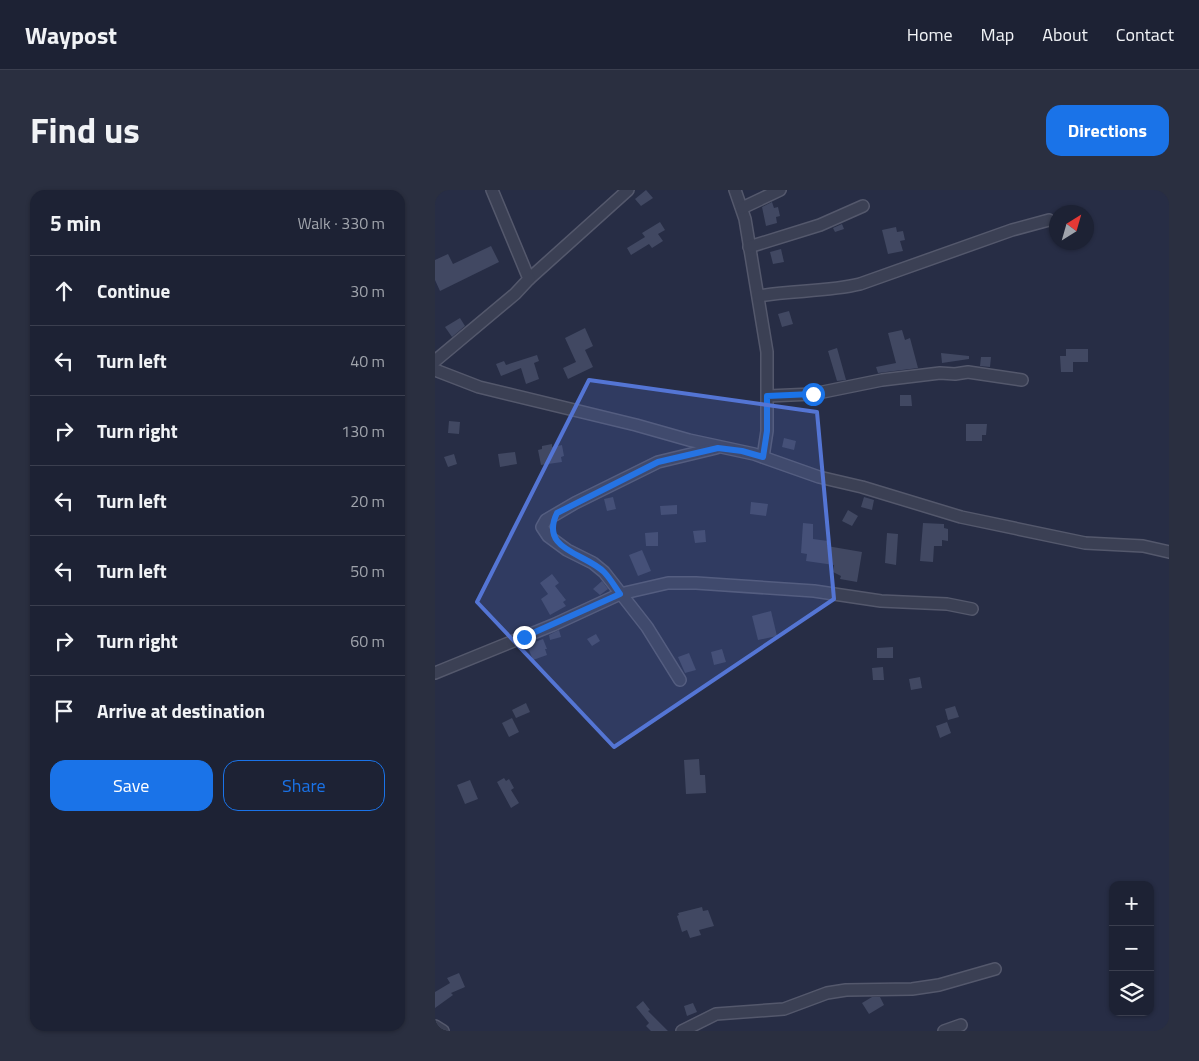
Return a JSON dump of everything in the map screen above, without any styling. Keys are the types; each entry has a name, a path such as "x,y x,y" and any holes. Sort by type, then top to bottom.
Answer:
{"street":[{"path":"492,190 529,279"},
{"path":"435,361 515,294 529,279 628,190"},
{"path":"735,190 745,218 767,352 767,431 763,457"},
{"path":"742,208 780,190"},
{"path":"749,247 820,225 863,206"},
{"path":"759,296 814,289 843,288 860,284 1011,230 1049,220"},
{"path":"767,396 813,394 882,380 940,373 955,374 968,372 1022,380"},
{"path":"437,374 479,388 607,418 718,448 742,451 819,477 862,487 961,517 1085,543 1143,546 1169,552"},
{"path":"680,680 647,628 604,572 593,563 567,550 558,543 554,535 553,521 557,513 658,462 718,448"},
{"path":"435,673 546,628 620,594 668,582 814,592 881,601 947,604 972,609"},
{"path":"682,1031 716,1014 784,1009 819,996 846,990 912,989 995,969"},
{"path":"944,1031 961,1025"},
{"path":"435,1026 443,1031"}],"highlighted area":[{"path":"589,380 817,412 834,599 614,747 477,602"}],"building":[{"path":"646,190 653,198 641,206 635,199"},
{"path":"772,202 774,208 778,207 780,216 776,217 777,223 766,226 762,207"},
{"path":"660,222 665,230 658,234 663,241 652,248 649,244 631,255 627,248 645,237 642,233"},
{"path":"842,224 844,229 835,232 833,228"},
{"path":"896,227 897,232 903,231 905,240 900,241 903,251 888,254 882,230"},
{"path":"491,246 499,262 440,291 435,280 435,260 448,254 453,264"},
{"path":"781,249 784,262 773,264 770,252"},
{"path":"789,311 793,324 782,327 778,314"},
{"path":"460,318 465,326 452,337 445,327"},
{"path":"585,328 593,346 585,350 593,367 568,379 563,368 576,362 565,338"},
{"path":"902,330 905,340 910,338 918,368 878,373 876,367 896,363 888,333"},
{"path":"837,348 846,380 837,381 828,351"},
{"path":"1066,349 1088,349 1088,362 1073,362 1073,372 1061,372 1060,356 1066,356"},
{"path":"941,353 969,356 969,359 942,363"},
{"path":"537,355 539,361 534,363 539,379 526,384 521,368 501,376 496,364 504,361 506,365"},
{"path":"981,357 991,357 990,367 980,366"},
{"path":"900,395 911,395 912,406 900,406"},
{"path":"449,421 460,422 459,434 448,433"},
{"path":"966,424 987,424 986,435 982,435 982,441 966,441"},
{"path":"784,438 796,441 794,450 782,447"},
{"path":"552,444 552,447 562,445 564,456 561,457 562,462 541,465 538,450 542,449 542,446"},
{"path":"515,452 517,464 500,467 498,454"},
{"path":"454,454 457,464 448,467 444,457"},
{"path":"613,497 616,509 607,511 604,499"},
{"path":"864,497 874,500 872,510 861,507"},
{"path":"751,502 768,504 766,516 750,514"},
{"path":"677,505 677,514 661,515 660,506"},
{"path":"848,510 858,516 852,526 842,521"},
{"path":"803,523 813,524 813,539 828,541 827,546 862,552 857,582 840,579 841,576 833,572 834,565 806,561 807,554 801,553"},
{"path":"923,523 944,524 944,528 948,529 948,541 942,540 942,546 934,546 933,562 920,561"},
{"path":"705,530 706,542 695,543 693,531"},
{"path":"658,532 658,546 646,546 645,533"},
{"path":"887,533 898,534 896,565 885,563"},
{"path":"642,550 651,571 638,576 629,555"},
{"path":"552,574 559,583 555,586 566,600 563,602 566,606 550,615 541,599 548,594 540,583"},
{"path":"602,581 608,589 600,595 593,589"},
{"path":"771,611 777,636 758,640 752,616"},
{"path":"559,630 561,637 550,640 549,635"},
{"path":"596,634 600,641 592,646 587,639"},
{"path":"543,639 547,655 533,660 527,645"},
{"path":"893,647 893,658 877,658 877,648"},
{"path":"722,649 726,662 714,665 711,652"},
{"path":"689,653 696,670 685,673 678,657"},
{"path":"883,667 884,680 873,680 872,668"},
{"path":"920,677 922,688 911,690 909,679"},
{"path":"526,703 530,712 516,718 512,710"},
{"path":"955,706 959,717 948,720 945,709"},
{"path":"512,718 519,732 509,737 502,723"},
{"path":"947,722 951,733 940,738 936,726"},
{"path":"699,759 700,775 705,775 706,793 686,794 684,760"},
{"path":"504,778 506,781 509,779 514,788 511,790 519,803 511,808 497,782"},
{"path":"470,780 478,799 465,804 457,785"},
{"path":"702,907 703,911 708,910 714,926 699,930 701,935 690,938 687,930 682,932 677,916 679,915 678,913"},
{"path":"459,973 465,987 451,993 453,995 435,1008 435,992 450,983 447,978"},
{"path":"872,997 880,997 884,1005 869,1014 862,1003"},
{"path":"643,1001 650,1010 648,1011 668,1031 651,1031 646,1026 649,1023 636,1007"},
{"path":"693,1003 697,1012 687,1016 684,1006"}],"route":[{"path":"524,637 620,594 604,572 593,563 567,550 558,543 554,535 553,521 557,513 658,462 718,448 742,451 763,457 767,431 767,396 796,393 813,394"}]}
